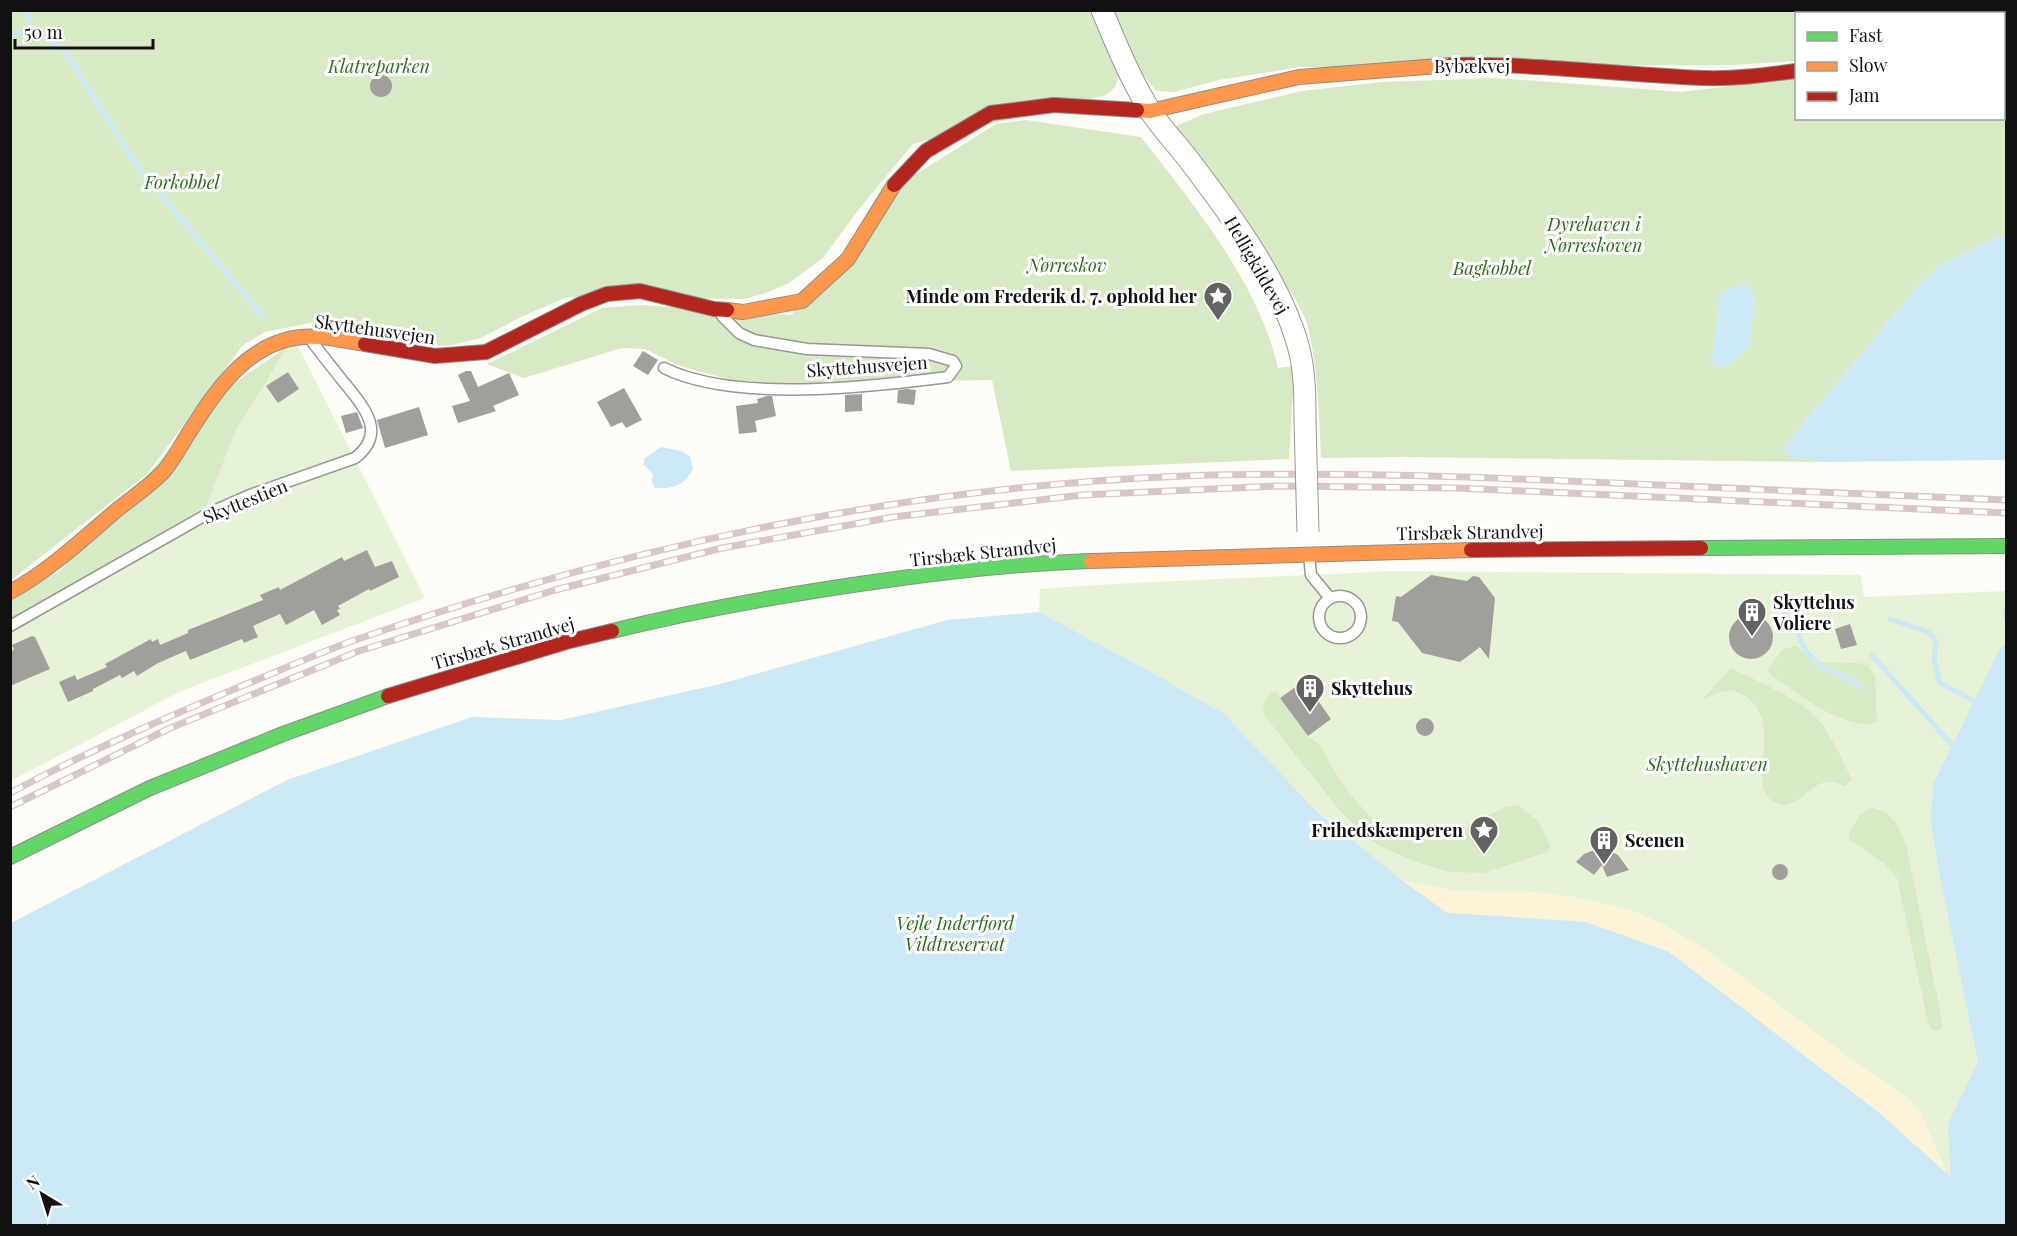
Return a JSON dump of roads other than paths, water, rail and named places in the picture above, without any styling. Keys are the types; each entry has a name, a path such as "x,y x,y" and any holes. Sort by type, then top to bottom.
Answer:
{"street":[{"name":"Helligkildevej","path":"1101,10 1126,66 1150,111 1215,194 1275,288 1287,314 1299,350 1305,388 1308,553"},
{"name":"Bybækvej","path":"1150,111 1299,77 1423,66 1495,64 1705,78 1745,77 1795,71"},
{"name":"Skyttehusvejen","path":"10,592 25,584 88,536 164,471 210,399 229,375 255,353 282,341 320,337 435,356 464,355 486,352 581,304 607,294 640,291 714,309 743,312 801,301 848,259 894,185 909,167 926,151 991,113 1054,105 1150,111"},
{"name":"Tirsbæk Strandvej","path":"10,857 150,788 304,726 401,692 544,649 681,614 821,589 1040,563 1308,553 1511,549 2007,546"}],"lane":[{"name":"Skyttehusvejen","path":"664,368 708,383 788,389 906,383 948,377 956,366 952,361 929,354 807,349 754,340 739,333 714,309"},
{"name":"Skyttestien","path":"10,626 209,513 250,495 355,458 365,450 370,440 372,426 365,407 309,337"},
{"path":"1308,553 1311,575 1330,598"},
{"path":"1344,596 1360,608 1359,627 1356,632 1346,638 1333,638 1326,634 1319,622 1321,608 1330,598 1344,596"}],"water":[{"path":"2006,234 2006,460 1824,462 1789,457 1783,448 1919,285 1940,265"},
{"path":"1747,285 1756,297 1749,346 1728,365 1713,366 1720,294 1735,286"},
{"path":"661,447 681,451 690,456 693,469 682,483 667,488 655,488 652,482 653,474 643,464 645,458"},
{"name":"Vejle Inderfjord Vildtreservat","path":"1039,612 1224,714 1313,808 1403,881 1447,913 1586,922 1669,952 1878,1112 1951,1177 1948,1124 1978,1062 1939,872 1931,821 1933,784 2001,647 2006,644 2006,1225 11,1225 11,923 287,780 472,717 561,720 724,683 947,620"}],"waterway":[{"path":"26,10 31,30 63,48 136,165 262,315"},
{"path":"10,34 31,30"},
{"path":"1789,599 1785,615 1798,631 1806,651 1820,666 1853,681 1860,688"},
{"path":"2006,611 2006,618"},
{"path":"1890,619 1926,631 1933,636 1936,642 1934,660 1940,683 1974,701"},
{"path":"1872,655 1952,745"}],"railway":[{"path":"10,793 68,763 155,723 358,639 560,576 765,527 869,508 974,493 1079,482 1184,476 1297,474 1523,479 2006,500"},
{"path":"10,807 168,729 359,651 555,590 722,548 893,517 1082,495 1277,486 1457,488 2006,513"}],"place":[{"name":"Minde om Frederik d. 7. ophold her","path":"1218,322"},
{"name":"Skyttehus Voliere","path":"1752,638"},
{"name":"Skyttehus","path":"1310,714"},
{"name":"Frihedskæmperen","path":"1484,856"},
{"name":"Scenen","path":"1604,866"}],"park label":[{"name":"Klatreparken","path":"379,66"},
{"name":"Forkobbel","path":"182,182"},
{"name":"Dyrehaven i Nørreskoven","path":"1594,234"},
{"name":"Nørreskov","path":"1067,265"},
{"name":"Bagkobbel","path":"1492,268"},
{"name":"Skyttehushaven","path":"1707,764"}]}
